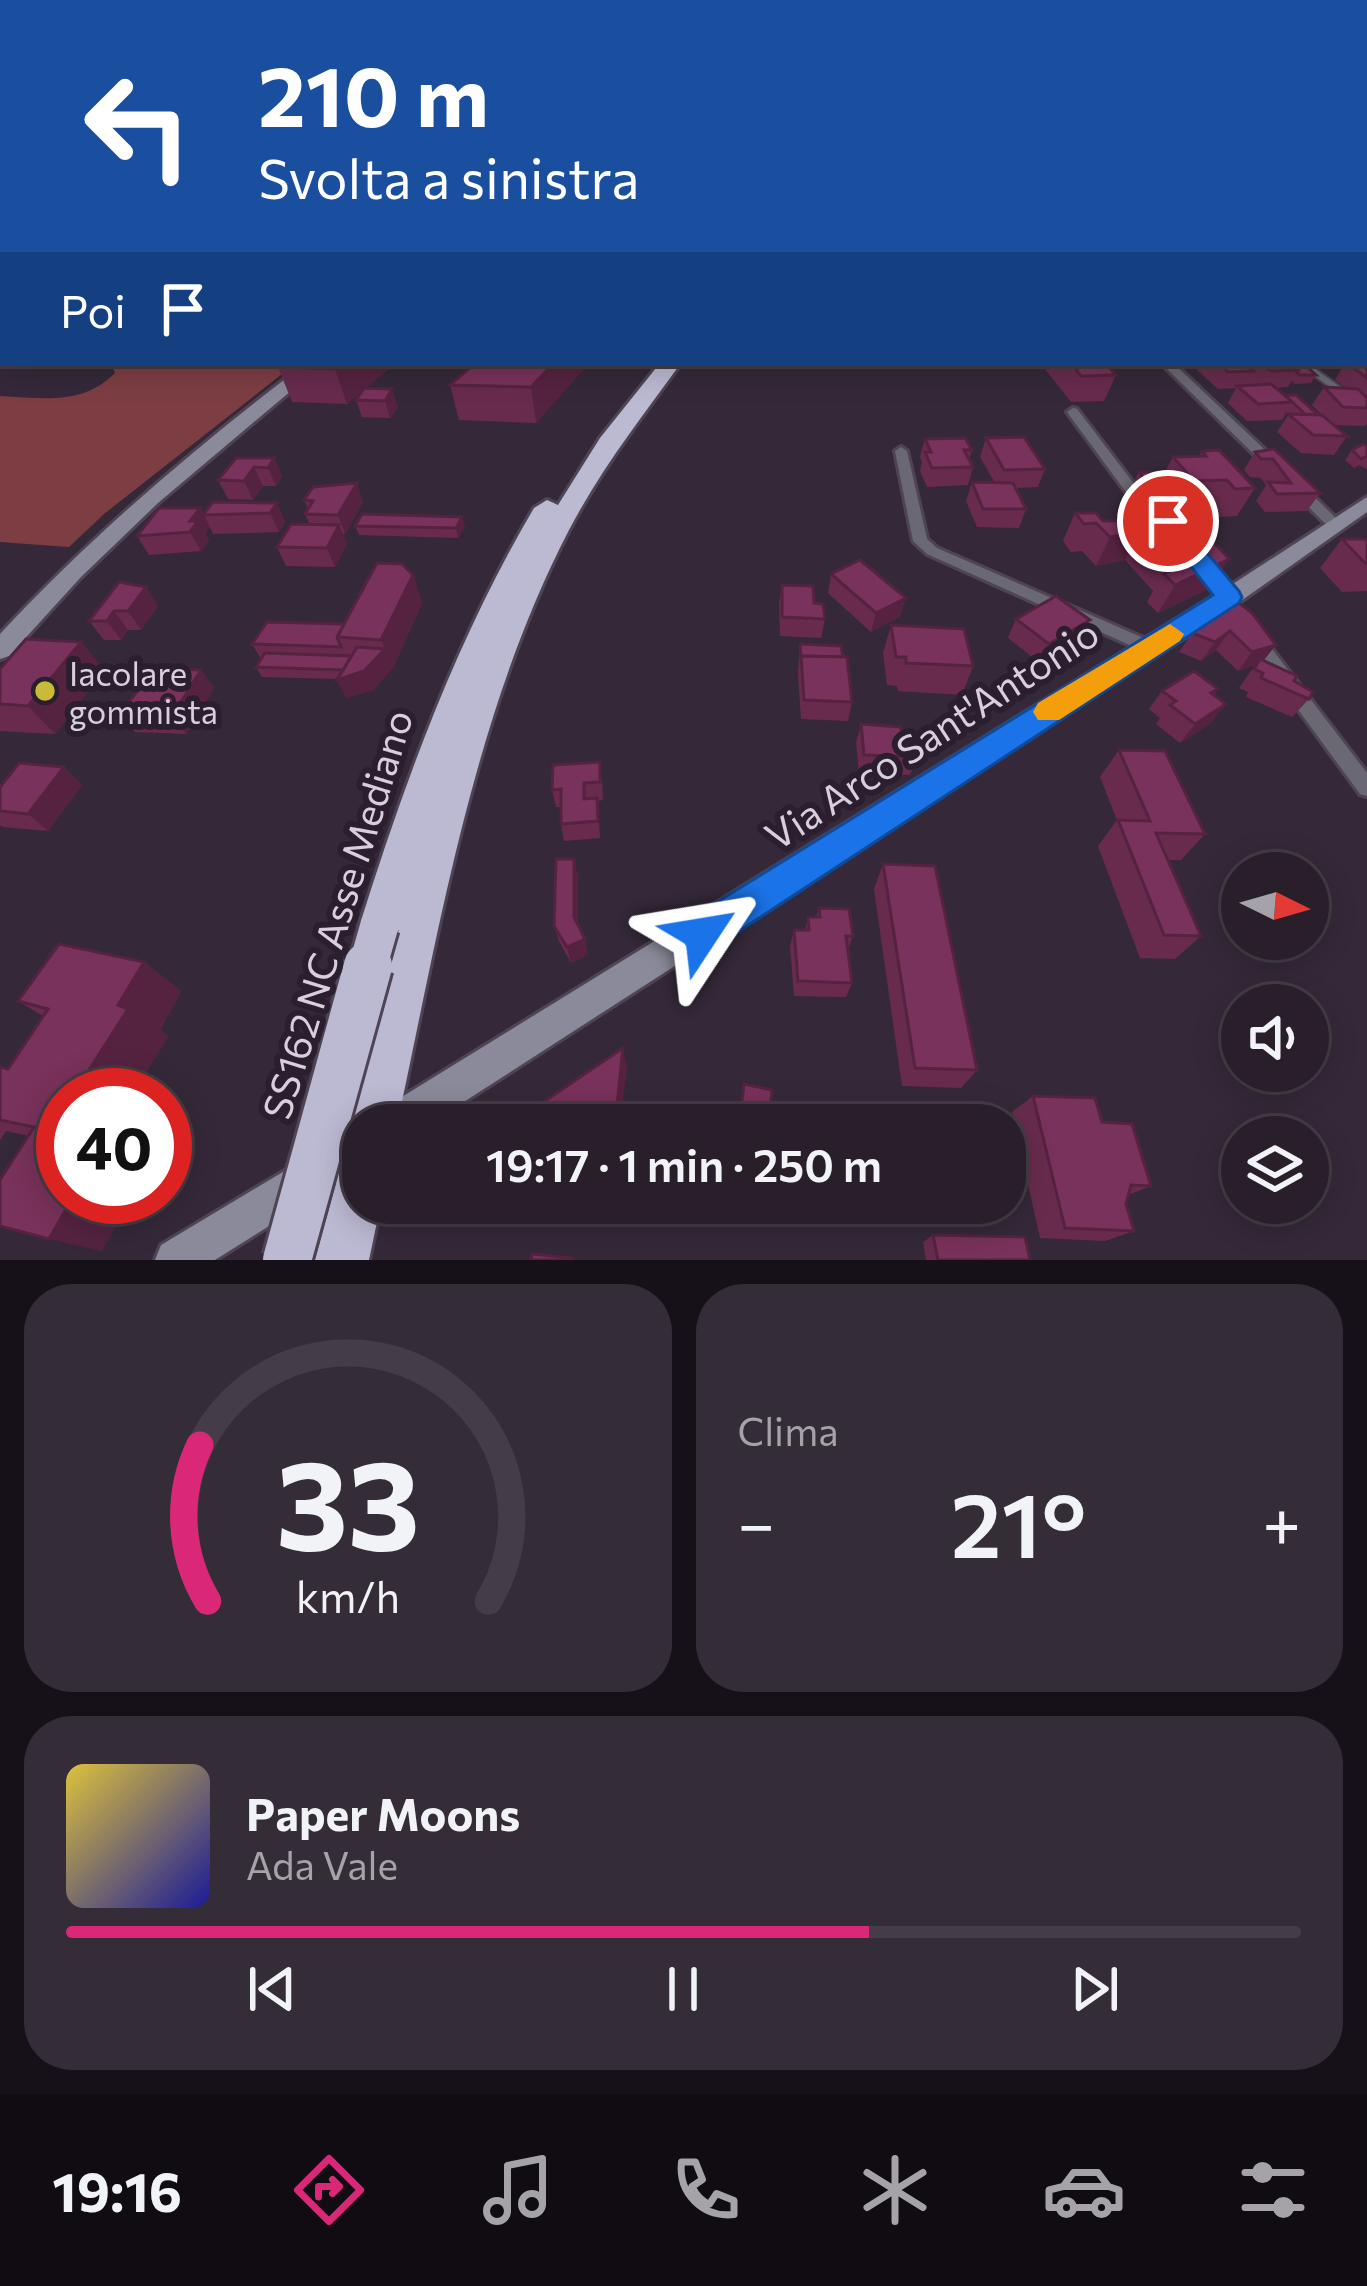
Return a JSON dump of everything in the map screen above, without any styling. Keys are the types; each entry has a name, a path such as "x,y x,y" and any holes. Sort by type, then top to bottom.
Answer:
{"highway":[{"name":"SS162 NC Asse Mediano","path":"287,1260 419,794 464,680 506,589 579,455 651,366"},
{"path":"378,1104 463,767 500,658 537,574 599,459 669,366"},
{"path":"342,1260 350,1224"}],"street":[{"path":"0,650 146,498 312,366"},
{"path":"1170,366 1335,525"},
{"path":"1073,412 1136,496 1168,521 1192,552"},
{"path":"901,451 920,541 932,551 1149,647"},
{"name":"Via Arco Sant'Antonio","path":"427,1104 1149,647 1225,605 1367,504"},
{"path":"1225,605 1367,788"},
{"path":"176,1260 342,1157"}],"lane":[{"path":"1306,366 1351,398"}],"shaded area":[{"path":"75,366 292,366 69,547 0,542 0,396 75,395 102,384 115,373 113,368"}],"building":[{"path":"280,366 338,366 335,369"},
{"path":"472,366 551,366 531,387 450,385"},
{"path":"1073,366 1108,366 1116,375 1081,376"},
{"path":"1221,366 1247,366 1253,371 1228,372"},
{"path":"1264,366 1299,370 1271,371"},
{"path":"1293,366 1306,366 1316,375 1300,375"},
{"path":"1351,366 1367,366 1367,378"},
{"path":"1271,384 1293,402 1258,404 1237,386"},
{"path":"1324,387 1358,389 1367,398 1367,408 1343,407"},
{"path":"364,388 392,389 385,401 356,400"},
{"path":"1285,395 1296,395 1318,415 1305,414"},
{"path":"1288,414 1322,415 1347,436 1313,435"},
{"path":"1024,437 1045,469 1004,470 986,438"},
{"path":"965,438 972,450 964,450 973,467 932,468 925,439"},
{"path":"1363,444 1367,456 1361,459 1352,450"},
{"path":"1274,449 1320,493 1277,494 1268,482 1291,483 1273,459 1261,459 1255,452"},
{"path":"1219,450 1255,488 1235,489 1227,480 1194,481 1173,457 1206,456 1202,451"},
{"path":"236,458 274,458 268,468 254,467 244,481 218,480"},
{"path":"1139,472 1152,472 1163,485 1149,485"},
{"path":"972,482 1013,483 1026,509 983,509"},
{"path":"357,483 338,515 305,514 313,501 304,500 313,487"},
{"path":"213,502 277,503 270,513 203,515"},
{"path":"159,508 200,508 190,521 198,521 190,532 137,536"},
{"path":"1075,513 1096,513 1103,521 1195,519 1202,527 1181,530 1192,541 1211,539 1229,559 1175,585 1164,574 1174,567 1140,532 1110,537 1096,523 1084,524"},
{"path":"362,514 462,517 456,528 355,526"},
{"path":"291,524 339,525 327,548 277,547"},
{"path":"1342,539 1367,539 1367,563 1365,563"},
{"path":"860,560 906,598 876,613 831,574"},
{"path":"377,563 402,564 413,575 381,640 337,637"},
{"path":"119,582 146,587 128,611 114,611 107,621 89,621"},
{"path":"782,585 813,586 814,603 823,604 825,619 782,617"},
{"path":"1056,596 1090,620 1049,644 1016,619"},
{"path":"1238,602 1276,645 1252,652 1230,631 1215,642 1192,633"},
{"path":"267,622 344,624 337,637 341,647 252,644"},
{"path":"891,625 964,629 973,666 906,663 906,657 896,657"},
{"path":"26,639 81,642 28,706 0,704 0,669"},
{"path":"800,644 841,646 843,657 801,658"},
{"path":"357,647 385,649 364,671 337,680"},
{"path":"265,653 351,656 343,670 256,667"},
{"path":"801,656 847,657 852,702 804,700"},
{"path":"1260,659 1297,676 1294,681 1313,692 1309,699 1261,678 1263,673 1254,669"},
{"path":"156,668 201,670 172,716 119,714"},
{"path":"1194,671 1218,689 1211,693 1226,704 1195,724 1170,705 1176,701 1162,691"},
{"path":"861,724 900,727 917,757 864,755"},
{"path":"1119,750 1165,751 1205,834 1156,833 1201,936 1164,935 1118,820 1150,821"},
{"path":"600,762 600,782 584,783 584,799 597,798 598,821 561,824 561,789 552,790 553,765"},
{"path":"19,763 64,767 28,814 0,811 0,787"},
{"path":"556,859 574,859 574,917 585,939 567,947 554,926"},
{"path":"883,864 935,866 977,1070 915,1068"},
{"path":"819,908 849,909 853,936 846,936 852,983 798,981 794,930 809,930 808,917 820,917"},
{"path":"59,944 144,962 118,1005 128,1009 90,1068 36,1068 36,1224 58,1224 49,1239 0,1226 0,1180 34,1127 0,1120 0,1067 8,1069 48,1009 18,1001"},
{"path":"623,1048 617,1104 542,1103"},
{"path":"744,1084 772,1090 771,1104 742,1104"},
{"path":"1033,1096 1095,1098 1102,1122 1132,1124 1151,1186 1131,1185 1126,1204 1134,1231 1065,1228"},
{"path":"933,1235 1025,1237 1030,1260 938,1260"},
{"path":"532,1254 572,1258 572,1260 531,1260"}],"slow traffic":[{"path":"1048,712 1170,634"}],"place":[{"name":"Iacolare gommista","path":"45,691"}],"route":[{"path":"702,934 1229,597 1168,521"}]}
